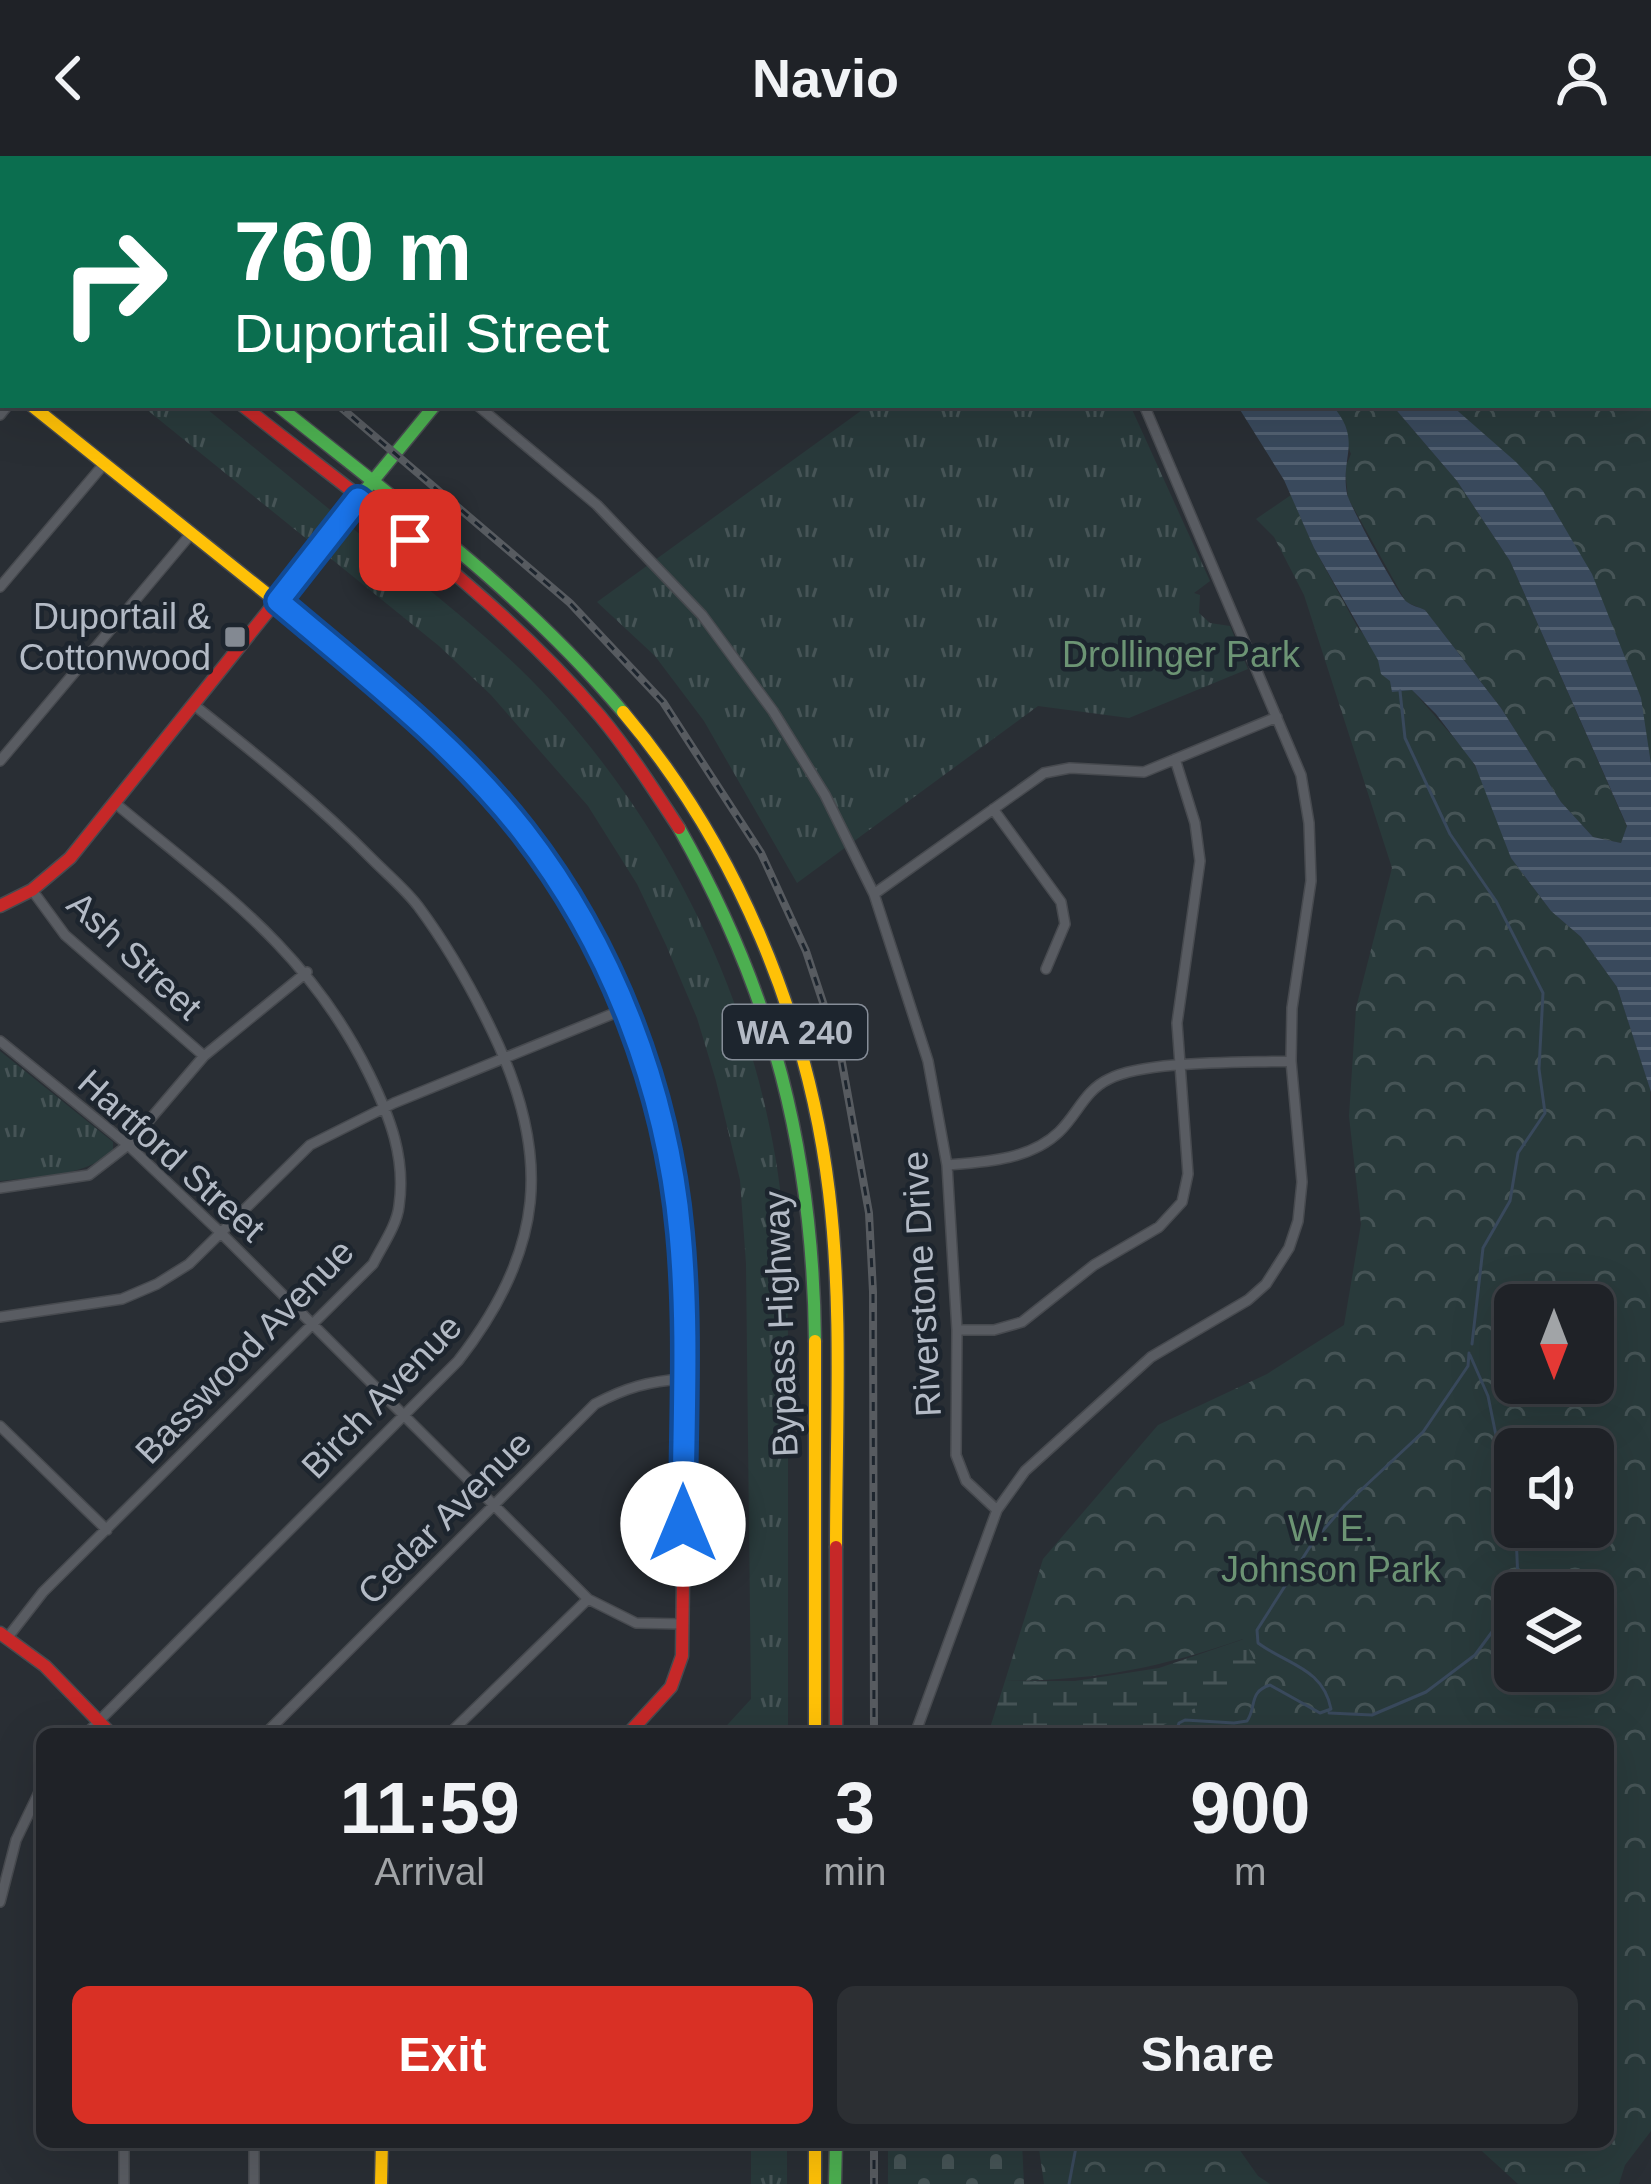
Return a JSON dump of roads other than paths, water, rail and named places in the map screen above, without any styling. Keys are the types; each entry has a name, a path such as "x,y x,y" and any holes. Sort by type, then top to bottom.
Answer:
{"main road":[{"path":"35,408 278,601 439,738 520,827 576,913 627,1008 662,1125 680,1233 683,1379 682,1656 671,1687 633,1728"},
{"name":"Bypass Highway","path":"246,408 497,612 589,703 678,826 729,919 752,974 790,1094 811,1226 815,1728"},
{"name":"Bypass Highway","path":"281,408 545,626 635,725 725,862 775,975 808,1079 826,1169 835,1251 836,1728"},
{"path":"0,906 32,890 70,858 433,408"},
{"path":"4,1635 52,1673 105,1728"},
{"path":"381,2184 382,2148"},
{"path":"814,2148 814,2184"},
{"path":"836,2148 836,2184"}],"street":[{"name":"Riverstone Drive","path":"481,408 597,506 702,615 773,711 825,795 874,894 928,1061 947,1165 957,1330 956,1455 966,1481 997,1510"},
{"path":"917,1728 997,1510 1025,1471 1151,1357 1248,1300 1266,1284 1289,1248 1301,1204 1292,1008 1311,881 1301,776 1145,408"},
{"path":"0,587 104,464"},
{"path":"0,761 190,535"},
{"name":"Birch Avenue","path":"91,1728 458,1361 488,1323 514,1273 533,1182 522,1103 504,1056 465,975 416,902 315,802 194,705"},
{"path":"874,894 1044,773 1070,768 1144,772 1277,717"},
{"path":"957,1330 994,1330 1022,1322 1094,1265 1159,1227 1182,1202 1188,1174 1177,1024 1200,861 1196,823 1174,760"},
{"name":"Basswood Avenue","path":"4,1635 374,1264 399,1211 401,1157 385,1107 351,1036 307,972 256,920 115,803"},
{"path":"993,809 1061,902 1065,925 1046,969"},
{"name":"Ash Street","path":"32,890 65,935 204,1055"},
{"path":"0,1188 89,1175 128,1145 204,1055 307,972"},
{"path":"0,1317 122,1299 158,1285 189,1264 310,1144 385,1107 627,1008"},
{"name":"Hartford Street","path":"0,1041 128,1145 221,1233 588,1599 636,1623 682,1624"},
{"path":"947,1165 1036,1150 1061,1130 1080,1102 1104,1080 1131,1070 1291,1060"},
{"name":"Cedar Avenue","path":"271,1728 595,1404 622,1389 683,1379"},
{"path":"0,1426 107,1530"},
{"path":"455,1728 588,1599"},
{"path":"0,1903 11,1838 36,1796"},
{"path":"124,2148 124,2184"},
{"path":"254,2148 254,2184"}],"water":[{"path":"1239,408 1334,408 1349,439 1347,494 1402,596 1425,610 1501,708 1561,802 1593,837 1621,843 1627,826 1510,561 1457,481 1395,408 1454,408 1543,491 1592,574 1641,698 1651,764 1651,1092 1617,987 1581,937 1551,911 1511,858 1475,765 1412,690 1392,692 1314,548 1284,480"}],"waterway":[{"path":"1400,691 1405,738 1450,834 1496,901 1543,993 1539,1069 1545,1113 1518,1153 1510,1201 1483,1248 1472,1344"},
{"path":"1177,1728 1185,1720 1247,1721 1256,1696 1270,1685 1320,1713 1331,1709 1320,1684 1258,1643 1257,1630 1313,1542 1423,1432 1468,1366 1469,1353"},
{"path":"1329,1713 1372,1715 1426,1692 1475,1655 1506,1613 1518,1581 1516,1534 1488,1396 1470,1355"},
{"path":"1069,2184 1076,2148"}],"railway":[{"path":"342,408 570,603 663,702 761,853 806,951 841,1057 869,1213 874,1728"},
{"path":"874,2148 874,2184"}],"place":[{"name":"Duportail & Cottonwood","path":"235,637"}],"park label":[{"name":"Drollinger Park","path":"1181,654"},
{"name":"W. E. Johnson Park","path":"1331,1548"}]}
